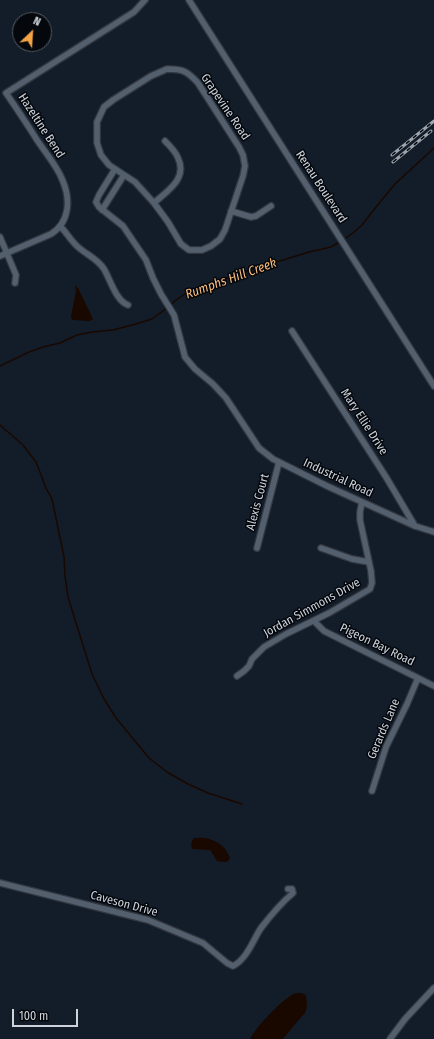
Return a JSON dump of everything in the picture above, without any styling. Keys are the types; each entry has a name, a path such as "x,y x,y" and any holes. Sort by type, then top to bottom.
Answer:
{"street":[{"name":"Renau Boulevard","path":"189,0 434,386"},
{"name":"Hazeltine Bend","path":"60,226 67,208 67,197 62,178 6,93 134,12 142,1"},
{"name":"Grapevine Road","path":"167,69 179,69 190,75 198,83 239,146 243,155 245,166 225,230 220,239 211,246 202,250 189,250 181,244 168,222 154,203 135,182 124,175 109,165 101,155 97,143 97,122 104,107 113,100 151,76 167,69"},
{"path":"154,203 178,181 180,173 181,164 178,157 165,141"},
{"path":"115,169 96,202 102,210 124,175"},
{"path":"231,211 250,217 256,216 271,206"},
{"name":"Industrial Road","path":"102,210 123,226 146,260 161,294 174,315 185,357 226,398 259,448 273,459 362,502 415,526 434,532"},
{"path":"0,256 51,234 60,226 78,248 100,264 106,272 119,298 124,304 128,304"},
{"path":"0,237 16,275 15,283"},
{"name":"Mary Ellie Drive","path":"292,331 386,477 415,526"},
{"name":"Alexis Court","path":"257,548 279,462"},
{"name":"Jordan Simmons Drive","path":"238,676 249,666 252,659 264,646 329,613 370,589 372,580 360,520 362,502"},
{"path":"321,548 352,559 369,562"},
{"name":"Pigeon Bay Road","path":"314,620 324,631 434,686"},
{"name":"Gerards Lane","path":"372,791 386,747 418,678"},
{"name":"Caveson Drive","path":"0,882 148,920 203,943 226,963 233,966 240,962 275,911 293,893 292,889 288,889"},
{"path":"390,1039 408,1015 434,988"}],"shaded area":[{"path":"75,285 78,288 93,319 90,321 72,320 71,316 76,291"},
{"path":"194,838 211,839 225,848 230,858 227,862 217,861 209,850 192,849 192,841"},
{"path":"296,993 306,995 307,1006 305,1013 283,1039 250,1039 257,1028 271,1013 291,995"}],"waterway":[{"name":"Rumphs Hill Creek","path":"170,305 187,292 244,272 309,252 331,247 343,240 362,225 395,184 434,148"},
{"name":"Rumphs Hill Creek","path":"0,366 29,352 60,343 77,335 113,330 152,319 167,308"},
{"path":"0,425 23,445 36,462 52,499 64,557 68,597 92,674 104,699 116,718 149,758 167,772 208,793 242,804"}],"railway":[{"path":"392,155 434,121"},
{"path":"393,162 431,131"}]}
